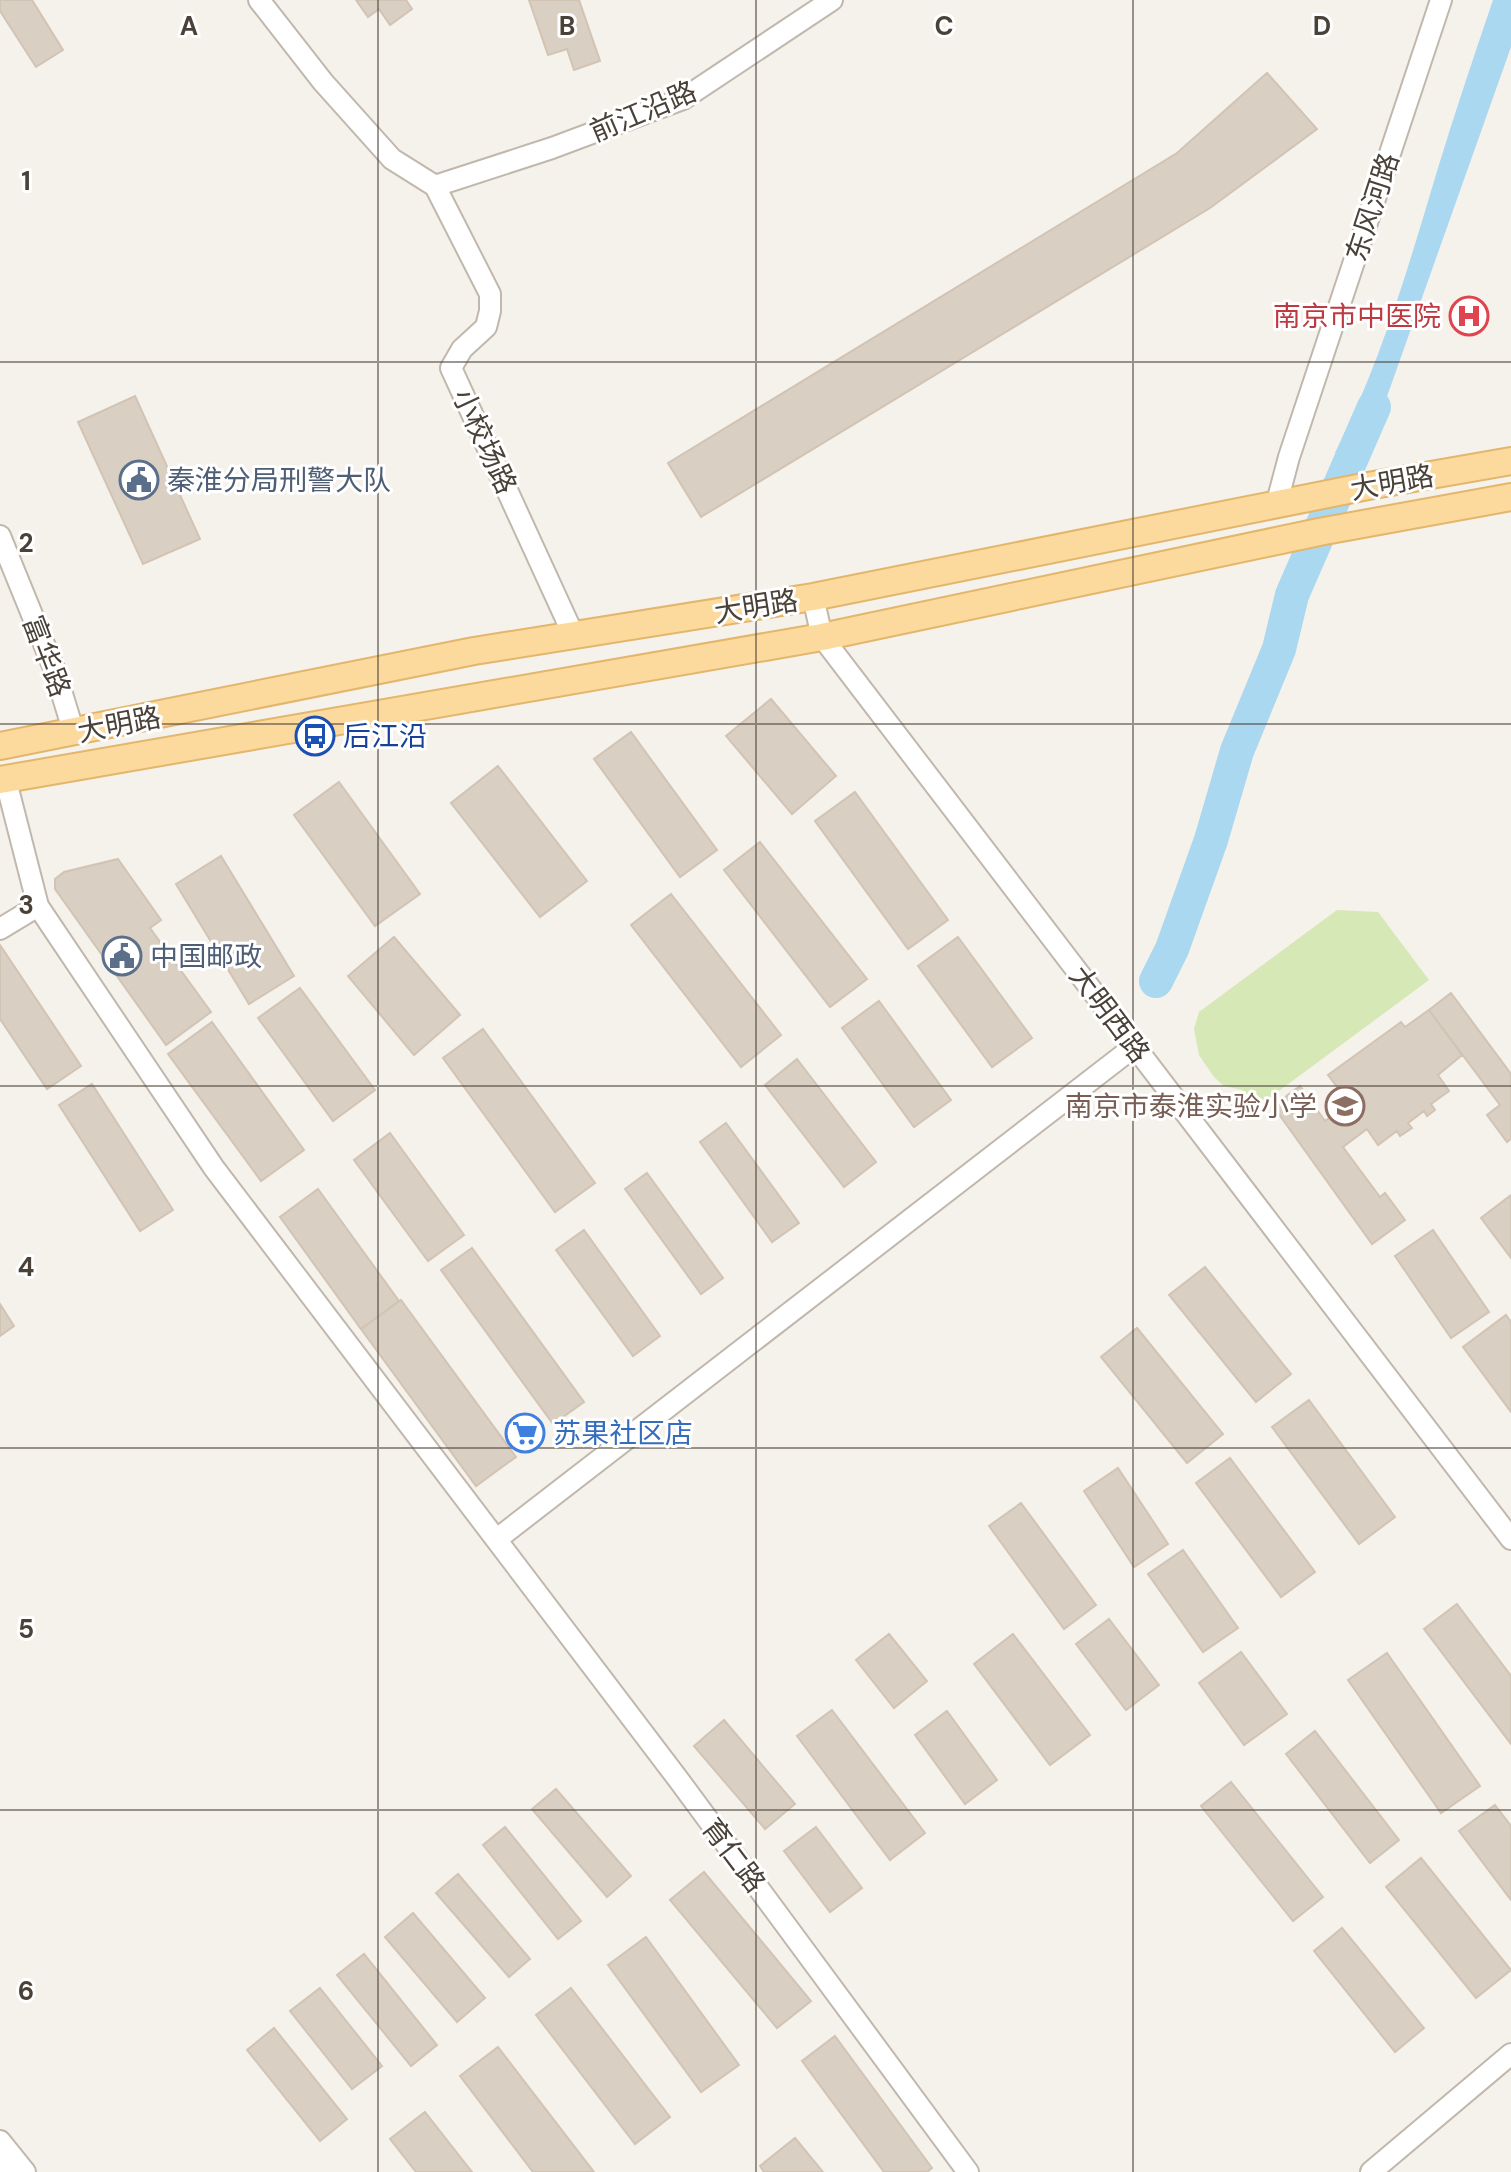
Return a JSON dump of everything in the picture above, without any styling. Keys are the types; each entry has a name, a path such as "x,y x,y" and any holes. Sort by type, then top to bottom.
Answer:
{"main road":[{"name":"大明路","path":"0,746 573,634 813,597 1368,486 1511,461"},
{"name":"大明路","path":"1,779 822,637 1292,539 1511,497"}],"street":[{"path":"259,0 323,82 392,159 435,186"},
{"name":"前江沿路","path":"435,186 552,148 683,99 832,0"},
{"name":"东风河路","path":"1276,506 1293,442 1441,0"},
{"name":"小校场路","path":"435,186 490,294 486,327 462,349 451,368 573,634"},
{"name":"富华路","path":"0,536 55,671 74,733"},
{"name":"大明西路","path":"813,597 822,637 1511,1539"},
{"name":"育仁路","path":"1,779 8,789 38,906 214,1168 497,1539 968,2172"},
{"path":"0,929 38,906"},
{"path":"497,1539 1135,1046"},
{"path":"1371,2172 1511,2054"},
{"path":"0,2141 25,2172"},
{"path":"0,2167 4,2172"}],"green space":[{"path":"1337,910 1378,912 1429,980 1241,1119 1229,1102 1243,1090 1224,1086 1199,1055 1194,1029 1199,1012"}],"water":[{"path":"1493,0 1511,0 1511,47 1379,419 1359,445 1343,456 1335,453 1393,313"}],"building":[{"path":"0,0 32,0 63,50 36,67 0,11"},
{"path":"356,0 406,0 412,9 390,25 379,9 368,17"},
{"path":"529,0 579,0 600,61 574,70 567,49 548,55"},
{"path":"1267,73 1317,129 1210,208 701,517 668,463 1177,153"},
{"name":"秦淮分局刑警大队","path":"135,396 200,539 143,564 78,422"},
{"path":"771,699 836,776 792,814 726,736"},
{"path":"631,732 717,850 680,877 594,759"},
{"path":"498,766 587,881 540,917 451,803"},
{"path":"339,782 420,894 375,926 294,815"},
{"path":"855,792 948,920 908,949 815,821"},
{"path":"760,842 867,979 830,1007 724,870"},
{"path":"221,856 294,976 249,1004 176,884"},
{"path":"118,859 161,920 150,928 211,1012 166,1045 55,889 55,879 64,872"},
{"path":"671,894 781,1035 741,1067 631,925"},
{"path":"394,937 460,1015 414,1055 348,976"},
{"path":"958,937 1032,1038 992,1067 918,966"},
{"path":"0,945 81,1066 47,1089 0,1019"},
{"path":"300,988 375,1090 333,1121 258,1018"},
{"path":"1451,993 1511,1074 1511,1139 1507,1142 1487,1115 1500,1105 1429,1010"},
{"path":"879,1001 951,1100 914,1127 842,1028"},
{"path":"1429,1010 1462,1055 1438,1075 1449,1091 1431,1104 1435,1110 1427,1116 1424,1111 1408,1123 1412,1128 1400,1136 1397,1131 1378,1145 1367,1129 1343,1147 1380,1197 1385,1193 1405,1220 1372,1244 1273,1106 1300,1086 1325,1121 1349,1103 1328,1075 1401,1022 1405,1027"},
{"path":"212,1022 304,1150 261,1181 168,1054"},
{"path":"483,1029 595,1183 555,1212 443,1058"},
{"path":"797,1059 876,1162 844,1187 765,1085"},
{"path":"92,1084 173,1210 140,1231 59,1105"},
{"path":"726,1123 799,1223 772,1242 700,1142"},
{"path":"390,1133 464,1235 428,1261 354,1160"},
{"path":"647,1173 723,1278 701,1294 625,1189"},
{"path":"318,1189 399,1301 361,1329 280,1217"},
{"path":"1511,1195 1511,1258 1481,1218"},
{"path":"584,1230 660,1336 633,1356 556,1250"},
{"path":"1433,1230 1489,1312 1451,1338 1395,1256"},
{"path":"472,1248 584,1402 553,1424 441,1270"},
{"path":"1205,1267 1291,1374 1256,1402 1169,1295"},
{"path":"401,1300 516,1457 476,1486 361,1329"},
{"path":"0,1304 14,1326 0,1336"},
{"path":"1506,1315 1511,1322 1511,1412 1463,1347"},
{"path":"1137,1328 1223,1434 1187,1463 1101,1357"},
{"path":"1309,1400 1395,1517 1359,1544 1272,1427"},
{"path":"1230,1458 1315,1572 1281,1597 1196,1483"},
{"path":"1118,1468 1168,1544 1134,1567 1084,1491"},
{"path":"1021,1503 1096,1605 1064,1629 989,1526"},
{"path":"1183,1550 1238,1628 1203,1652 1148,1574"},
{"path":"1457,1604 1511,1676 1511,1744 1424,1629"},
{"path":"1109,1619 1159,1685 1126,1710 1076,1644"},
{"path":"889,1634 927,1681 894,1708 856,1660"},
{"path":"1013,1634 1090,1735 1050,1765 974,1664"},
{"path":"1241,1652 1287,1714 1244,1745 1199,1683"},
{"path":"1387,1653 1480,1786 1441,1813 1348,1680"},
{"path":"832,1710 925,1833 890,1860 797,1736"},
{"path":"947,1711 997,1780 965,1804 915,1735"},
{"path":"724,1720 795,1804 765,1829 694,1746"},
{"path":"1315,1731 1399,1840 1370,1863 1286,1754"},
{"path":"1231,1782 1323,1897 1293,1921 1201,1806"},
{"path":"556,1789 631,1876 607,1897 532,1809"},
{"path":"1495,1805 1511,1826 1511,1900 1459,1831"},
{"path":"505,1827 581,1921 558,1939 483,1845"},
{"path":"816,1827 862,1888 830,1912 784,1851"},
{"path":"1421,1858 1511,1970 1476,1998 1386,1887"},
{"path":"704,1872 811,2001 777,2028 670,1900"},
{"path":"458,1874 530,1959 509,1977 436,1893"},
{"path":"413,1913 485,1998 457,2022 385,1937"},
{"path":"1342,1928 1424,2028 1395,2052 1314,1951"},
{"path":"646,1937 739,2065 701,2092 608,1965"},
{"path":"364,1954 437,2045 411,2066 337,1975"},
{"path":"320,1988 382,2066 352,2089 290,2011"},
{"path":"571,1988 670,2117 635,2144 536,2015"},
{"path":"274,2028 347,2119 320,2141 247,2050"},
{"path":"835,2036 932,2168 927,2172 884,2172 802,2061"},
{"path":"498,2047 594,2172 533,2172 460,2076"},
{"path":"425,2112 472,2172 416,2172 390,2139"},
{"path":"795,2138 823,2172 764,2172 760,2166"}],"waterway":[{"path":"1156,981 1172,949 1211,840 1237,751 1279,649 1292,595 1374,407"}],"place":[{"name":"南京市中医院","path":"1469,316"},
{"name":"秦淮分局刑警大队","path":"139,480"},
{"name":"后江沿","path":"315,736"},
{"name":"中国邮政","path":"122,956"},
{"name":"南京市泰淮实验小学","path":"1345,1106"},
{"name":"苏果社区店","path":"525,1433"}]}
